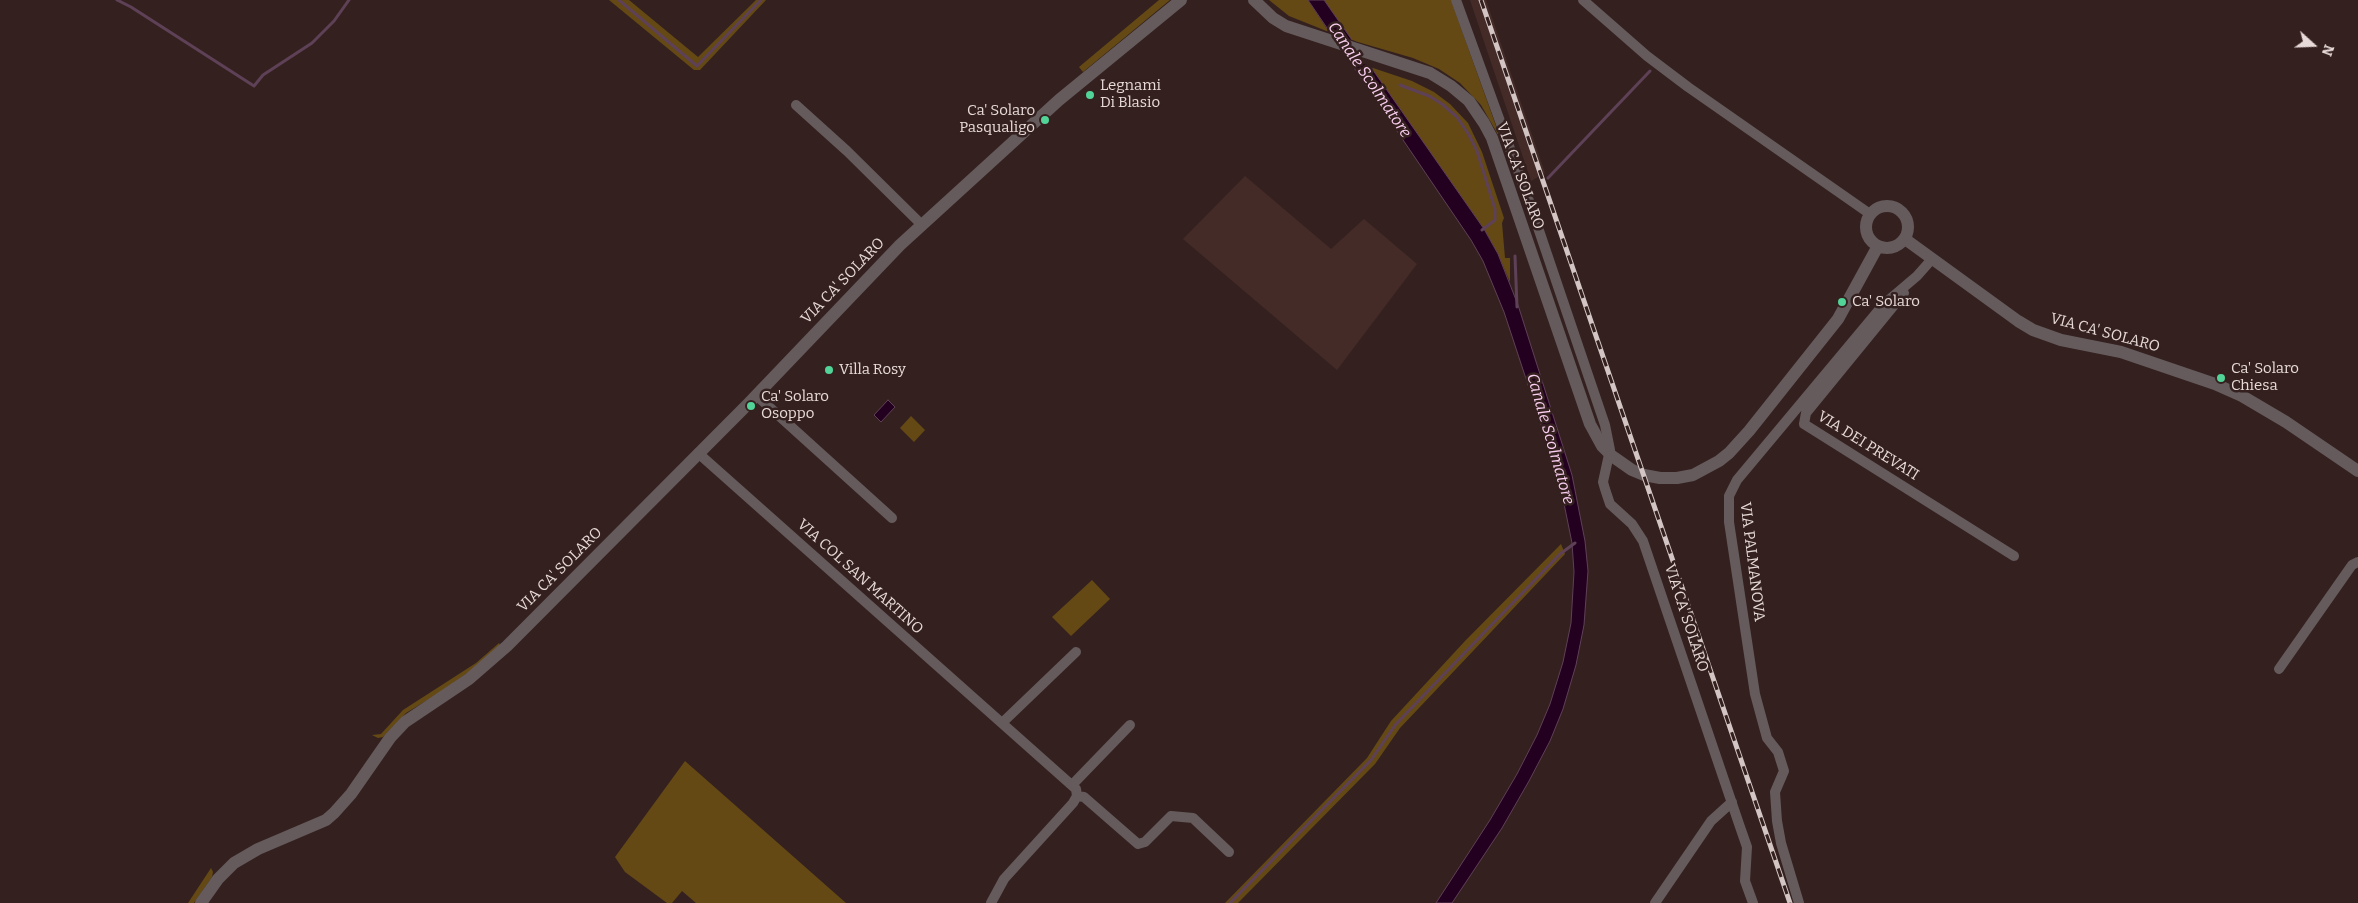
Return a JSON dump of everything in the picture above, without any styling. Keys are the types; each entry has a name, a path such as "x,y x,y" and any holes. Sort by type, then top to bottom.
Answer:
{"street":[{"name":"VIA CA' SOLARO","path":"201,903 218,879 234,863 258,849 320,823 334,813 351,794 390,738 405,722 469,680 493,660 922,225 1059,100 1181,0"},
{"name":"VIA CA' SOLARO","path":"1456,0 1529,201 1609,441 1605,489 1610,504 1632,524 1647,553 1747,847 1745,881 1753,903"},
{"path":"1584,0 1647,56 1688,87 1870,214"},
{"name":"VIA CA' SOLARO","path":"1256,1 1273,18 1286,26 1417,68 1440,78 1469,102 1484,123 1507,181 1590,424 1602,446 1612,456 1644,475 1677,478 1693,475 1719,461 1729,453 1749,431 1838,319 1878,246"},
{"path":"796,105 922,225"},
{"path":"1887,206 1900,210 1904,214 1909,226 1905,239 1896,246 1884,248 1878,246 1868,236 1867,221 1870,214 1887,206"},
{"name":"VIA CA' SOLARO","path":"1905,239 2033,330 2061,340 2121,352 2215,384 2242,396 2286,422 2358,471"},
{"name":"VIA PALMANOVA","path":"1799,903 1780,844 1776,821 1775,792 1784,771 1778,752 1767,738 1755,694 1729,522 1729,496 1737,480 1884,304 1908,284 1932,259"},
{"name":"VIA DEI PREVATI","path":"1908,284 1907,289 1806,414 1804,424 2014,556"},
{"path":"756,395 892,518"},
{"name":"VIA COL SAN MARTINO","path":"698,454 1072,785 1076,789 1077,796"},
{"path":"2279,669 2352,565 2358,562"},
{"path":"1002,723 1076,652"},
{"path":"1072,785 1130,725"},
{"path":"991,903 1004,879 1073,803 1077,796 1084,797 1138,844 1145,842 1171,816 1184,817 1193,818 1229,852"},
{"path":"1655,903 1711,821 1732,802"}],"shaded area":[{"path":"609,0 629,0 698,57 756,0 766,0 700,70 694,70"},
{"path":"1159,0 1170,0 1083,72 1079,67"},
{"path":"1269,0 1308,0 1329,32 1289,16"},
{"path":"1324,0 1451,0 1501,140 1481,105 1460,83 1439,69 1413,58 1351,40"},
{"path":"1470,0 1486,0 1545,173 1531,181"},
{"path":"1370,67 1412,81 1434,92 1450,104 1468,123 1482,152 1504,218 1502,223 1505,258 1510,258 1510,282 1498,254 1484,229"},
{"path":"1245,176 1331,249 1364,219 1417,264 1337,370 1183,239"},
{"path":"911,416 925,430 914,442 900,428"},
{"path":"1561,544 1565,554 1400,728 1375,764 1238,903 1225,903 1367,758 1391,721 1465,641"},
{"path":"1092,580 1110,599 1071,636 1052,617"},
{"path":"499,643 500,645 490,657 439,693 406,713 383,737 378,738 372,735 381,734 403,710 476,663"},
{"path":"685,761 846,903 696,903 682,891 672,903 667,903 625,872 615,857"},
{"path":"211,868 213,872 212,877 194,903 188,903"}],"water":[{"name":"Canale Scolmatore","path":"1308,0 1324,0 1484,229 1498,254 1518,305 1572,475 1585,541 1588,571 1584,625 1576,665 1563,709 1550,741 1529,781 1502,828 1452,903 1436,903 1490,820 1517,774 1550,704 1563,662 1571,623 1574,572 1572,543 1559,479 1504,312 1483,261 1471,240"},
{"path":"888,400 895,407 881,422 874,415"}],"pier":[{"path":"1326,31 1355,41 1373,67 1344,58"}],"waterway":[{"path":"117,0 131,7 254,86 263,75 312,43 334,21 349,0"},
{"path":"619,0 697,66 761,0"},
{"path":"1548,178 1650,71"},
{"path":"1400,85 1429,96 1442,104 1457,117 1469,135 1477,151 1495,209 1495,220 1482,230"},
{"path":"1515,256 1517,307"},
{"path":"1230,903 1371,760 1396,724 1560,554 1575,543"}],"railway":[{"path":"1481,0 1790,903"}],"place":[{"name":"Legnami Di Blasio","path":"1090,95"},
{"name":"Ca' Solaro Pasqualigo","path":"1045,120"},
{"name":"Ca' Solaro","path":"1842,302"},
{"name":"Villa Rosy","path":"829,370"},
{"name":"Ca' Solaro Chiesa","path":"2221,378"},
{"name":"Ca' Solaro Osoppo","path":"751,406"}]}
